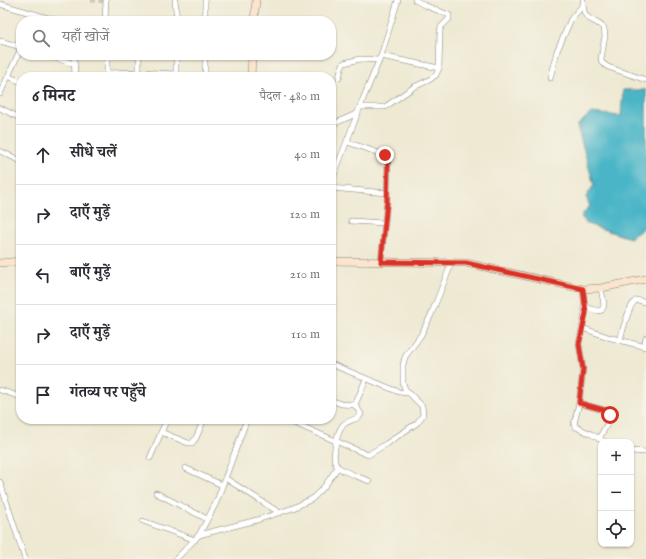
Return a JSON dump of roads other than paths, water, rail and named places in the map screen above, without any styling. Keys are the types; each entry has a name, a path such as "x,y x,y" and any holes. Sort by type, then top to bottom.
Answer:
{"street":[{"path":"105,16 106,0"},
{"path":"175,0 177,16"},
{"path":"205,0 205,16"},
{"path":"254,16 256,0"},
{"path":"336,170 380,58 398,0"},
{"path":"360,107 381,108 390,104 414,87 436,76 439,68 439,34 442,27 449,19 449,15 415,0"},
{"path":"550,78 557,51 571,19 583,2"},
{"path":"583,2 587,18 604,28 601,59 602,63 608,67 646,80"},
{"path":"0,4 41,16"},
{"path":"0,41 16,46"},
{"path":"339,78 342,65 344,63 360,59 380,58 439,68"},
{"path":"0,94 16,59"},
{"path":"62,60 74,64"},
{"path":"74,60 75,72"},
{"path":"106,60 107,72"},
{"path":"139,60 140,72"},
{"path":"176,60 176,72"},
{"path":"205,60 205,72"},
{"path":"251,72 252,60"},
{"path":"8,76 16,80"},
{"path":"0,108 16,116"},
{"path":"336,123 358,113"},
{"path":"347,142 388,157 387,193 381,262"},
{"path":"0,150 16,158"},
{"path":"336,188 387,193"},
{"path":"351,221 384,223"},
{"path":"0,263 16,261"},
{"path":"336,261 466,263 583,289 601,288 646,279"},
{"path":"297,424 368,455 417,423 423,415 422,406 408,393 403,383 403,366 405,357 421,335 431,315 452,262"},
{"path":"585,308 598,311 602,310 604,305 601,288"},
{"path":"579,403 610,412 608,422 599,439 575,426 574,424 579,403 583,369 579,344 585,308 583,289"},
{"path":"620,340 628,313 634,301 646,302"},
{"path":"582,328 645,347 646,338"},
{"path":"336,366 399,392 408,393"},
{"path":"355,405 366,379"},
{"path":"0,390 16,395"},
{"path":"336,402 355,405"},
{"path":"355,405 361,414 359,417 343,424 338,433 334,460 338,467 369,481"},
{"path":"150,458 165,424"},
{"path":"161,432 188,443 192,443 196,438 202,424"},
{"path":"176,559 197,537 207,519 225,478 245,424"},
{"path":"634,450 646,452"},
{"path":"142,521 197,537 280,513 312,499 324,487 338,467"},
{"path":"185,468 222,485"},
{"path":"225,478 280,513"},
{"path":"0,482 25,559"},
{"path":"156,493 207,519"}],"water":[{"path":"623,90 646,90 646,226 630,238 587,224 581,216 590,206 586,197 594,185 577,126 591,113 621,116"}],"tunnel":[{"path":"91,0 106,1"}]}
